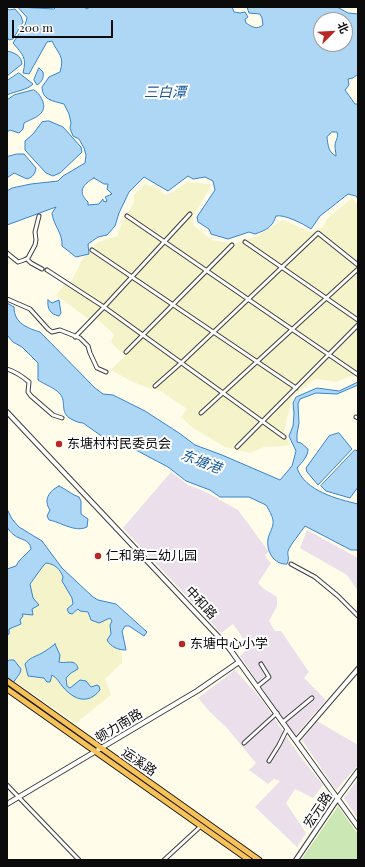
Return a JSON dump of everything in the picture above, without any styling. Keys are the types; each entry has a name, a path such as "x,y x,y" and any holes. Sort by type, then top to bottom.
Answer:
{"highway":[{"name":"运溪路","path":"7,681 259,860"},
{"name":"运溪路","path":"7,689 249,860"}],"street":[{"path":"75,337 190,214"},
{"path":"7,253 18,262 27,259 35,245 35,232 39,216"},
{"path":"127,216 357,374"},
{"path":"155,386 318,232 358,265"},
{"path":"245,242 358,320"},
{"path":"126,352 232,245"},
{"path":"92,250 296,388"},
{"path":"27,259 42,269"},
{"path":"201,413 358,269"},
{"path":"47,270 104,307 284,437"},
{"path":"7,299 30,309 52,332 60,330 80,338 88,346 97,368 106,372"},
{"path":"237,447 358,326"},
{"path":"7,370 21,374 29,382 28,392 31,396 53,415 62,418"},
{"name":"中和路","path":"7,412 229,648 258,686 358,827"},
{"path":"291,564 316,577 358,616"},
{"name":"顿力南路","path":"7,804 197,691 239,662"},
{"path":"258,686 270,677 261,664"},
{"path":"296,741 358,669"},
{"path":"283,722 312,698"},
{"path":"244,743 277,713"},
{"path":"269,761 288,729"},
{"name":"宏元路","path":"296,860 358,771"},
{"path":"7,785 79,860"},
{"path":"164,860 201,826"}],"shaded area":[{"path":"171,472 188,485 204,491 238,510 269,552 265,555 271,563 258,583 264,589 277,597 277,606 269,621 275,631 281,631 309,672 304,678 326,700 295,736 240,656 249,647 233,624 221,633 123,528"},
{"path":"307,530 358,558 358,591 347,575 300,548"},
{"path":"235,670 262,700 299,755 323,785 313,798 295,789 286,803 306,833 297,847 255,807 280,781 274,779 268,784 249,770 256,763 227,728 198,698"},
{"path":"317,721 358,745 358,765 336,790 302,740"},
{"path":"358,779 358,819 344,798"}],"green space":[{"path":"187,182 210,184 209,190 192,217 194,226 212,240 234,244 257,236 283,220 312,233 323,227 327,219 352,198 358,205 358,375 347,377 337,382 315,379 292,397 284,432 290,444 286,446 264,447 250,453 225,447 193,428 181,417 187,409 156,388 151,389 133,382 111,370 125,356 111,342 114,334 95,317 90,320 56,295 66,283 72,280 83,258 98,242 117,236 126,214 134,203 134,195 145,184 159,189 165,195 173,192"},
{"path":"46,563 58,567 63,577 62,581 72,598 73,604 70,607 72,614 79,609 81,611 88,612 90,618 106,620 110,618 112,621 110,625 111,634 109,643 120,650 122,657 122,663 105,679 111,695 76,723 14,681 20,673 10,660 7,662 7,635 9,634 9,629 15,628 22,613 33,615 32,609 38,605 33,598 30,584"},
{"path":"338,806 358,834 358,860 301,860"}],"water":[{"name":"三白潭","path":"18,7 54,9 56,7 84,7 87,9 90,7 232,7 234,12 245,12 248,17 245,19 246,23 257,28 263,25 262,18 260,14 249,13 247,7 337,7 346,12 313,12 313,52 353,52 353,14 358,14 358,74 353,78 348,79 349,85 345,90 355,104 358,104 358,199 356,196 348,194 320,216 311,229 289,218 276,216 270,226 262,231 255,234 249,232 228,239 211,234 209,229 198,222 197,217 215,190 213,181 205,177 193,179 188,176 168,191 144,177 129,192 119,213 115,226 107,235 98,237 88,244 89,254 76,257 62,246 61,237 52,213 56,207 7,225 7,191 12,188 31,184 58,181 63,176 85,163 86,155 79,139 73,136 70,128 71,123 69,114 64,104 49,99 42,91 42,87 49,77 60,72 62,62 60,55 52,41 47,42 29,74 23,73 25,63 23,56 13,43 25,25 27,18","holes":["332,132 337,132 338,136 335,146 336,156 330,150 328,145 327,137","94,178 104,184 108,184 107,189 112,194 105,197 107,200 106,202 103,201 103,199 99,204 88,205 88,202 82,192 84,186"]},
{"path":"7,8 9,10 15,9 21,16 23,22 13,39 9,40 7,37"},
{"path":"7,51 17,55 22,64 7,76"},
{"path":"39,68 43,72 43,78 37,85 34,80"},
{"path":"19,73 33,84 28,88 7,95 7,81"},
{"path":"34,90 40,95 44,106 43,110 38,116 24,123 23,129 19,133 10,130 7,132 7,100 14,95"},
{"path":"49,121 63,127 81,147 82,152 60,173 53,176 46,173 25,150 25,141 33,134 42,122"},
{"path":"17,154 24,154 36,168 34,174 27,179 14,173 7,178 7,157"},
{"path":"48,300 52,303 59,300 61,313 59,316 50,311"},
{"name":"东塘港","path":"7,303 14,307 16,317 22,324 30,329 40,332 95,388 103,394 113,395 145,411 195,445 280,480 292,466 296,451 289,436 293,426 293,403 296,397 317,388 339,391 358,382 358,385 337,394 316,393 300,399 298,404 299,423 297,442 301,443 308,449 308,452 297,468 301,476 314,488 341,500 358,504 358,550 351,550 305,526 289,548 287,564 282,564 275,560 268,548 268,539 273,525 273,520 266,505 249,497 220,497 210,490 186,481 168,467 119,441 110,442 83,423 71,419 65,413 63,400 60,394 38,380 38,363 7,335"},
{"path":"339,433 352,449 318,485 307,472 306,468 329,436"},
{"path":"355,450 358,451 358,487 350,498 326,491 321,486"},
{"path":"59,486 79,497 81,501 81,514 88,519 87,527 78,529 49,520 47,516 50,510 47,499 52,490"},
{"path":"7,509 12,519 19,527 42,541 62,568 93,597 98,600 116,604 147,632 144,636 129,626 125,626 122,631 126,650 118,649 113,646 107,640 111,634 110,625 112,621 110,618 99,623 91,620 88,612 80,611 78,609 72,614 69,613 67,609 73,604 72,598 62,581 62,574 55,566 46,563 30,584 33,598 39,605 32,609 33,615 22,614 23,616 20,620 21,624 9,629 9,634 7,635 7,569 16,566 31,549 27,541 16,537 7,527"},
{"path":"55,644 60,655 59,662 73,662 78,669 66,678 67,686 70,688 80,680 86,681 91,687 97,685 99,686 100,690 91,698 76,698 52,675 50,682 47,682 44,678 28,676 25,664 31,658"},
{"path":"14,660 21,669 7,695 7,662"}],"place":[{"name":"东塘村村民委员会","path":"59,444"},
{"name":"仁和第二幼儿园","path":"98,556"},
{"name":"东塘中心小学","path":"182,644"}]}
